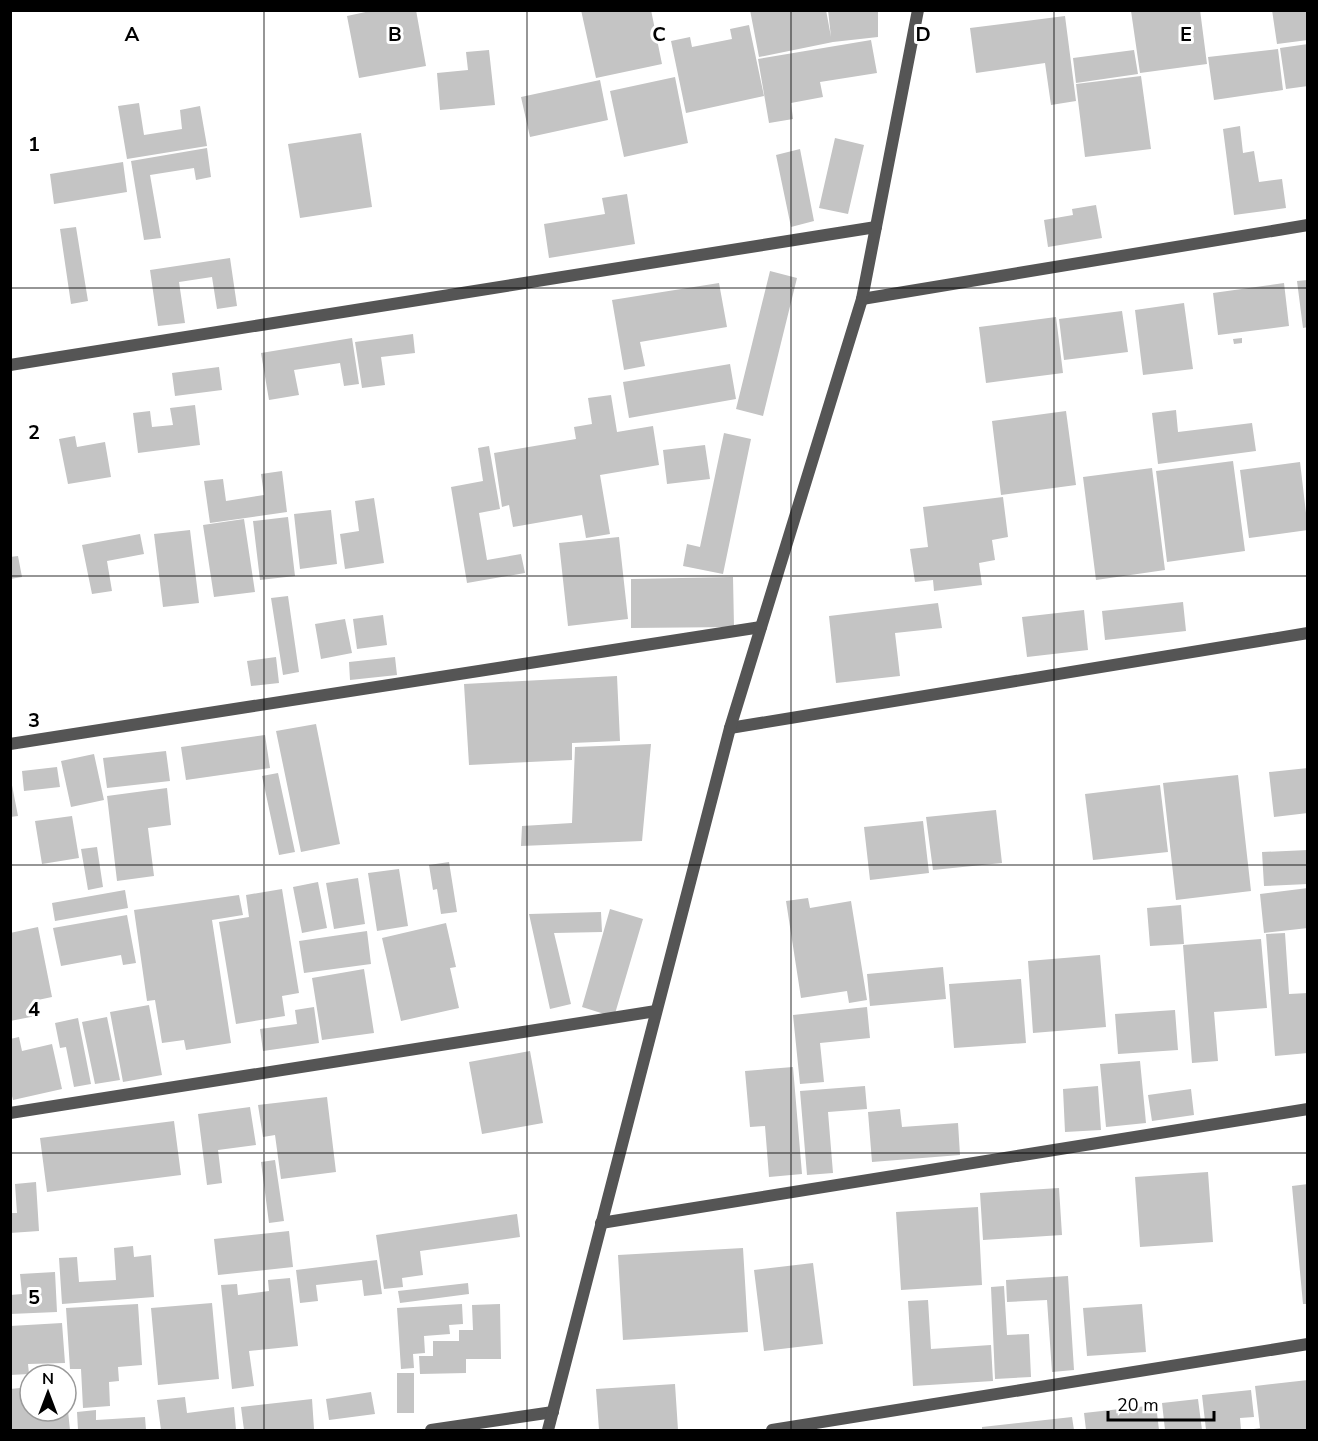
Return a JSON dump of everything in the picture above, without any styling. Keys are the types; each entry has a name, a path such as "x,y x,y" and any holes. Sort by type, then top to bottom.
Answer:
{"street":[{"path":"548,1431 730,728 862,298 918,10"},
{"path":"862,298 1308,225"},
{"path":"10,365 876,227"},
{"path":"10,744 761,627"},
{"path":"730,728 1308,633"},
{"path":"10,1113 657,1011"},
{"path":"602,1223 1308,1109"},
{"path":"772,1431 1308,1344"},
{"path":"431,1431 553,1412"}],"building":[{"path":"375,10 416,10 426,66 359,78 347,16"},
{"path":"581,10 651,10 662,64 596,78"},
{"path":"750,10 826,10 831,37 828,10 878,10 878,37 833,42 759,57"},
{"path":"1200,10 1207,64 1140,73 1131,11"},
{"path":"1272,10 1308,10 1308,40 1277,44"},
{"path":"1065,16 1076,101 1051,105 1045,63 976,73 970,28"},
{"path":"749,25 764,96 686,113 671,41 690,37 692,47 732,39 730,29"},
{"path":"871,40 877,73 820,82 823,97 791,103 793,119 769,123 758,59"},
{"path":"1308,44 1308,86 1286,89 1280,48"},
{"path":"1278,49 1283,90 1214,100 1208,57"},
{"path":"489,50 495,105 440,110 437,73 468,70 466,52"},
{"path":"1134,50 1138,74 1076,83 1073,58"},
{"path":"1141,76 1151,149 1085,157 1076,84"},
{"path":"675,77 688,143 624,157 610,91"},
{"path":"600,80 608,120 530,137 521,97"},
{"path":"139,103 144,135 182,129 180,110 200,106 207,146 127,159 118,106"},
{"path":"1240,126 1243,153 1254,151 1259,182 1282,179 1286,208 1234,215 1223,129"},
{"path":"361,133 372,207 300,218 288,144"},
{"path":"835,138 864,145 848,214 819,208"},
{"path":"207,148 211,177 196,180 194,168 150,175 161,238 144,240 131,161"},
{"path":"800,149 814,221 791,227 776,155"},
{"path":"123,162 127,192 54,204 50,174"},
{"path":"627,194 635,244 549,258 544,224 605,214 602,198"},
{"path":"1096,205 1102,238 1048,247 1044,220 1073,215 1072,209"},
{"path":"76,227 88,301 71,304 60,229"},
{"path":"230,258 237,306 217,309 212,277 179,282 185,323 158,326 150,270"},
{"path":"770,271 797,278 763,416 736,409"},
{"path":"1308,280 1308,327 1303,328 1297,281"},
{"path":"719,283 727,327 640,342 645,366 624,370 612,300"},
{"path":"1284,283 1289,326 1218,335 1213,293"},
{"path":"1184,303 1193,369 1143,375 1135,310"},
{"path":"1122,311 1128,352 1064,360 1059,319"},
{"path":"1056,317 1063,373 986,383 979,327"},
{"path":"413,334 415,353 381,357 385,385 362,388 355,342"},
{"path":"352,338 359,384 344,386 340,363 294,370 299,395 269,400 261,353"},
{"path":"1242,338 1242,343 1234,344 1233,339"},
{"path":"730,364 736,399 629,418 623,382"},
{"path":"219,367 222,390 175,396 172,373"},
{"path":"611,395 617,432 653,426 659,465 600,475 610,534 586,538 582,515 513,527 509,505 502,507 494,453 576,439 574,427 592,424 588,398"},
{"path":"195,405 200,445 138,453 133,413 150,411 152,427 173,425 170,408"},
{"path":"1176,410 1178,432 1252,423 1256,451 1158,464 1152,413"},
{"path":"1066,411 1076,485 1001,495 992,421"},
{"path":"724,433 751,439 723,574 683,566 687,544 700,547"},
{"path":"75,436 77,447 105,442 111,477 68,484 59,439"},
{"path":"705,445 710,479 667,484 663,450"},
{"path":"489,446 500,509 479,513 487,560 521,554 525,573 467,583 451,487 483,481 478,448"},
{"path":"1233,461 1245,551 1167,562 1156,471"},
{"path":"1300,462 1308,530 1249,538 1240,470"},
{"path":"1152,468 1165,570 1096,580 1083,477"},
{"path":"282,471 287,512 210,523 204,481 223,479 226,501 264,495 261,474"},
{"path":"1003,497 1008,537 992,540 995,560 979,563 982,585 934,591 933,580 915,582 910,549 928,547 923,507"},
{"path":"374,498 384,563 345,569 340,534 359,531 355,501"},
{"path":"331,510 337,564 300,569 294,514"},
{"path":"288,517 295,576 260,580 253,521"},
{"path":"244,519 255,592 214,597 203,525"},
{"path":"190,530 199,603 163,607 154,534"},
{"path":"140,534 144,554 107,561 112,591 92,594 82,545"},
{"path":"619,537 628,619 568,626 559,543"},
{"path":"18,556 22,577 10,579 10,557"},
{"path":"733,577 734,627 631,628 631,579"},
{"path":"288,596 299,672 283,675 271,598"},
{"path":"1183,602 1186,631 1105,640 1102,611"},
{"path":"938,603 942,628 895,633 900,676 836,683 829,616"},
{"path":"1084,610 1088,650 1027,657 1022,617"},
{"path":"383,615 387,645 357,649 353,619"},
{"path":"345,619 352,653 321,659 315,624"},
{"path":"276,657 279,683 251,686 247,661"},
{"path":"395,657 397,675 350,680 349,662"},
{"path":"617,676 620,741 572,743 572,760 469,765 464,684"},
{"path":"316,724 340,844 301,852 276,731"},
{"path":"265,735 270,768 186,780 181,747"},
{"path":"651,744 642,841 521,846 522,826 572,823 575,747"},
{"path":"166,751 170,781 107,788 103,758"},
{"path":"94,754 104,800 71,807 61,761"},
{"path":"57,767 60,787 24,791 22,771"},
{"path":"1308,768 1308,813 1274,817 1269,772"},
{"path":"278,773 295,852 279,855 262,776"},
{"path":"10,775 18,816 10,817"},
{"path":"1238,775 1251,891 1176,900 1163,783"},
{"path":"1160,785 1168,852 1093,860 1085,794"},
{"path":"167,788 171,825 148,828 154,876 117,881 107,796"},
{"path":"996,810 1002,863 933,870 926,817"},
{"path":"72,816 79,858 42,864 35,821"},
{"path":"923,821 929,873 870,880 864,827"},
{"path":"97,847 103,887 88,890 81,849"},
{"path":"1308,850 1308,884 1264,886 1262,852"},
{"path":"449,862 457,912 441,914 437,889 433,890 429,865"},
{"path":"399,869 408,926 377,931 368,873"},
{"path":"358,878 365,924 334,929 326,883"},
{"path":"318,882 327,928 302,933 293,887"},
{"path":"1308,888 1308,928 1264,933 1260,894"},
{"path":"282,889 299,993 282,996 285,1016 236,1024 219,922 249,917 246,895"},
{"path":"125,890 128,908 55,921 52,903"},
{"path":"239,895 243,915 212,920 231,1043 186,1050 184,1040 162,1043 155,1000 147,1001 134,910"},
{"path":"808,898 810,908 851,901 867,1000 849,1003 847,991 801,998 786,901"},
{"path":"1181,905 1184,944 1150,946 1147,908"},
{"path":"610,909 643,919 614,1017 582,1007"},
{"path":"601,912 602,932 554,933 571,1004 550,1009 529,914"},
{"path":"127,915 136,963 123,965 121,955 61,966 53,928"},
{"path":"446,923 456,967 450,968 459,1008 401,1021 382,938"},
{"path":"38,927 52,997 33,1001 36,1016 10,1021 10,933"},
{"path":"367,931 371,964 304,973 299,941"},
{"path":"1285,933 1289,994 1308,993 1308,1053 1275,1056 1266,934"},
{"path":"1261,939 1267,1008 1214,1012 1218,1061 1192,1063 1183,945"},
{"path":"1100,955 1106,1027 1033,1033 1028,961"},
{"path":"943,967 946,999 870,1006 867,974"},
{"path":"364,969 374,1033 322,1040 312,978"},
{"path":"1021,979 1026,1043 954,1048 949,984"},
{"path":"149,1005 162,1075 123,1082 110,1012"},
{"path":"314,1007 319,1043 263,1051 260,1029 297,1024 295,1010"},
{"path":"867,1007 870,1038 820,1043 824,1082 800,1084 793,1015"},
{"path":"1175,1010 1178,1050 1118,1054 1115,1014"},
{"path":"107,1017 120,1080 95,1084 82,1022"},
{"path":"78,1018 91,1084 74,1087 66,1047 60,1048 55,1023"},
{"path":"19,1037 22,1051 52,1044 62,1089 13,1100 10,1088 10,1039"},
{"path":"530,1051 543,1123 482,1134 469,1062"},
{"path":"1140,1061 1146,1123 1106,1127 1100,1064"},
{"path":"793,1067 802,1174 769,1177 765,1126 750,1127 745,1071"},
{"path":"865,1086 867,1109 828,1112 833,1173 807,1175 800,1091"},
{"path":"1098,1086 1101,1130 1065,1132 1063,1089"},
{"path":"1191,1089 1194,1115 1152,1121 1148,1095"},
{"path":"327,1097 336,1172 281,1179 275,1135 263,1137 258,1105"},
{"path":"250,1107 256,1145 218,1150 222,1183 207,1185 198,1114"},
{"path":"900,1109 902,1127 958,1123 960,1155 872,1162 868,1112"},
{"path":"174,1121 181,1175 47,1192 40,1138"},
{"path":"275,1160 284,1221 269,1223 261,1162"},
{"path":"1208,1172 1213,1242 1140,1247 1135,1177"},
{"path":"36,1182 39,1231 10,1233 10,1213 17,1213 15,1184"},
{"path":"1308,1184 1308,1304 1303,1304 1292,1186"},
{"path":"1059,1188 1062,1235 983,1240 980,1193"},
{"path":"978,1207 982,1285 901,1290 896,1212"},
{"path":"517,1214 520,1237 420,1251 423,1275 402,1278 403,1287 384,1289 376,1235"},
{"path":"289,1231 293,1267 218,1275 214,1239"},
{"path":"133,1246 134,1257 151,1255 154,1297 62,1304 59,1258 77,1257 79,1282 116,1280 114,1248"},
{"path":"743,1248 748,1332 623,1340 618,1255"},
{"path":"377,1260 382,1294 364,1296 362,1280 316,1285 318,1301 300,1303 296,1270"},
{"path":"813,1263 823,1344 764,1351 754,1270"},
{"path":"55,1272 57,1312 10,1314 10,1295 22,1294 20,1274"},
{"path":"1068,1276 1074,1370 1052,1372 1047,1300 1007,1302 1006,1280"},
{"path":"290,1278 298,1346 249,1351 254,1386 232,1389 221,1285 237,1284 238,1295 269,1291 268,1280"},
{"path":"468,1283 469,1294 400,1303 398,1291"},
{"path":"1004,1286 1007,1335 1029,1334 1031,1377 995,1379 991,1287"},
{"path":"928,1300 931,1349 991,1345 993,1381 913,1386 908,1301"},
{"path":"212,1303 219,1379 158,1385 151,1308"},
{"path":"138,1304 142,1365 118,1367 119,1381 109,1382 110,1406 83,1408 81,1369 78,1369 78,1363 70,1363 66,1308"},
{"path":"462,1304 463,1324 449,1325 450,1334 424,1336 425,1353 413,1354 414,1368 401,1369 397,1308"},
{"path":"500,1304 501,1359 466,1359 466,1373 420,1374 419,1356 433,1356 433,1341 459,1341 459,1330 473,1330 472,1305"},
{"path":"1142,1304 1146,1352 1087,1356 1083,1308"},
{"path":"62,1323 65,1363 18,1363 18,1375 10,1375 10,1326"},
{"path":"397,1373 414,1373 414,1413 397,1413"},
{"path":"1308,1380 1308,1430 1247,1430 1260,1428 1255,1386"},
{"path":"675,1384 678,1430 599,1430 596,1389"},
{"path":"18,1388 18,1423 69,1423 70,1430 10,1430 10,1389"},
{"path":"1251,1390 1254,1417 1240,1418 1241,1430 1206,1430 1202,1395"},
{"path":"371,1392 375,1414 329,1420 326,1399"},
{"path":"185,1397 187,1413 234,1407 236,1430 161,1430 157,1400"},
{"path":"312,1399 314,1429 244,1430 241,1407"},
{"path":"1198,1399 1202,1430 1165,1430 1162,1403"},
{"path":"1156,1405 1159,1430 1086,1430 1084,1413"},
{"path":"96,1410 96,1420 145,1417 146,1430 78,1430 78,1412"},
{"path":"1072,1417 1074,1430 982,1430 982,1427"}]}
